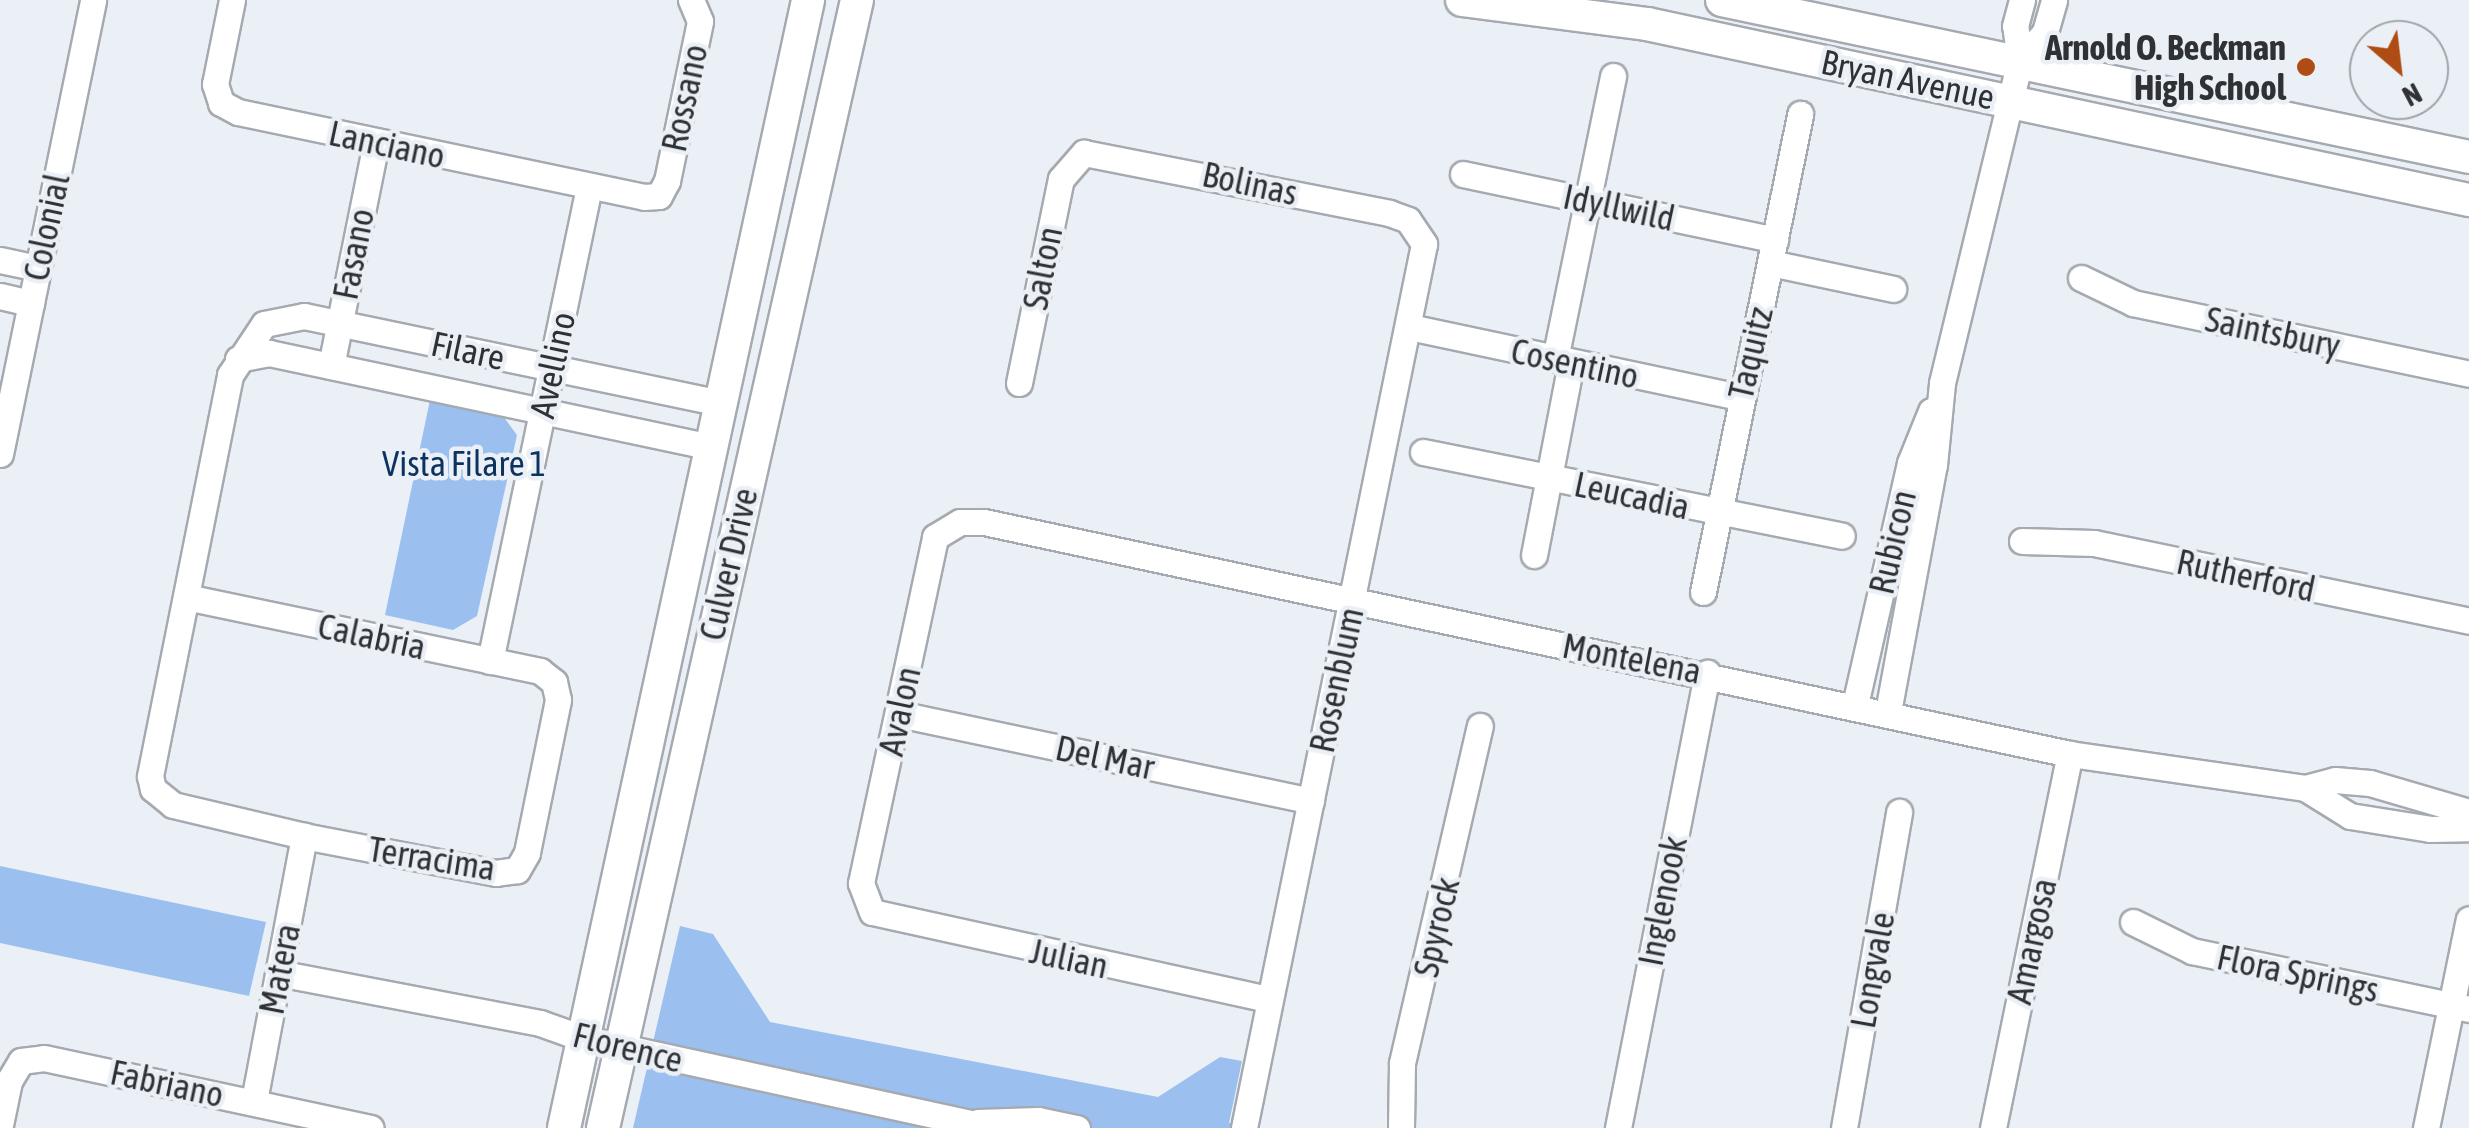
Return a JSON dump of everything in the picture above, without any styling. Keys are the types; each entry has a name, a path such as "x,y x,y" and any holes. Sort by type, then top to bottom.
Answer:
{"main road":[{"name":"Culver Drive","path":"564,1128 707,446 808,0"},
{"name":"Culver Drive","path":"604,1128 856,0"},
{"name":"Bryan Avenue","path":"1462,0 1647,24 2469,200"},
{"name":"Bryan Avenue","path":"1722,0 2469,157"}],"street":[{"name":"Colonial","path":"0,454 93,0"},
{"name":"Lanciano","path":"232,0 215,84 221,102 376,142 589,186 658,196"},
{"name":"Rossano","path":"658,196 700,21 691,0"},
{"path":"2020,60 2015,26 2022,0"},
{"path":"2020,60 2045,32 2054,0"},
{"name":"Rubicon","path":"1888,712 1931,484 1942,383 2020,60"},
{"path":"1534,555 1549,478 1586,200 1614,76"},
{"name":"Taquitz","path":"1703,592 1800,114"},
{"name":"Fasano","path":"330,366 376,142"},
{"name":"Bolinas","path":"1076,157 1101,152 1304,195 1389,214 1420,232"},
{"name":"Salton","path":"1019,382 1061,179 1076,157"},
{"name":"Idyllwild","path":"1462,174 1586,200 1893,289"},
{"name":"Avellino","path":"490,661 589,186"},
{"name":"Rosenblum","path":"1244,1128 1424,260 1420,232"},
{"path":"0,260 38,268"},
{"name":"Saintsbury","path":"2082,278 2134,303 2469,374"},
{"path":"0,296 30,303"},
{"name":"Filare","path":"238,359 251,336 283,316 339,323 717,402"},
{"name":"Cosentino","path":"1410,327 1740,397"},
{"name":"Filare","path":"238,359 268,353 707,446"},
{"path":"186,598 238,359"},
{"name":"Rubicon","path":"1855,704 1910,463 1942,383"},
{"name":"Leucadia","path":"1423,452 1842,536"},
{"name":"Montelena","path":"960,522 1707,673 2070,754 2305,788 2335,780 2436,798 2469,812"},
{"name":"Avalon","path":"872,912 861,883 935,537 960,522"},
{"name":"Rutherford","path":"2022,541 2094,543 2469,620"},
{"name":"Calabria","path":"186,598 540,671 554,682"},
{"name":"Terracima","path":"186,598 150,776 160,798 304,836 496,873 516,870 527,853 558,700 554,682"},
{"name":"Inglenook","path":"1618,1128 1707,673"},
{"name":"Del Mar","path":"899,714 1310,801"},
{"name":"Spyrock","path":"1401,1128 1402,1063 1480,726"},
{"name":"Amargosa","path":"1993,1128 2070,754"},
{"name":"Montelena","path":"2305,788 2350,816 2430,830 2469,828"},
{"path":"2398,824 2405,791"},
{"name":"Longvale","path":"1844,1128 1900,812"},
{"name":"Matera","path":"254,1101 304,836"},
{"name":"Julian","path":"872,912 1268,999"},
{"path":"2426,1128 2460,1007 2469,919"},
{"name":"Flora Springs","path":"2133,922 2192,952 2460,1007"},
{"name":"Florence","path":"278,973 540,1024 585,1040 986,1125 1038,1120 1077,1128"},
{"name":"Fabriano","path":"0,1125 9,1081 21,1061 44,1058 371,1128"}],"green space":[{"name":"Vista Filare 1","path":"430,400 503,416 517,435 477,616 453,630 385,615"},
{"path":"0,866 266,922 249,996 0,943"},
{"path":"680,926 713,934 770,1022 1158,1097 1220,1057 1242,1061 1229,1123 1252,1128 633,1128"}],"place":[{"name":"Arnold O. Beckman High School","path":"2306,67"}]}
